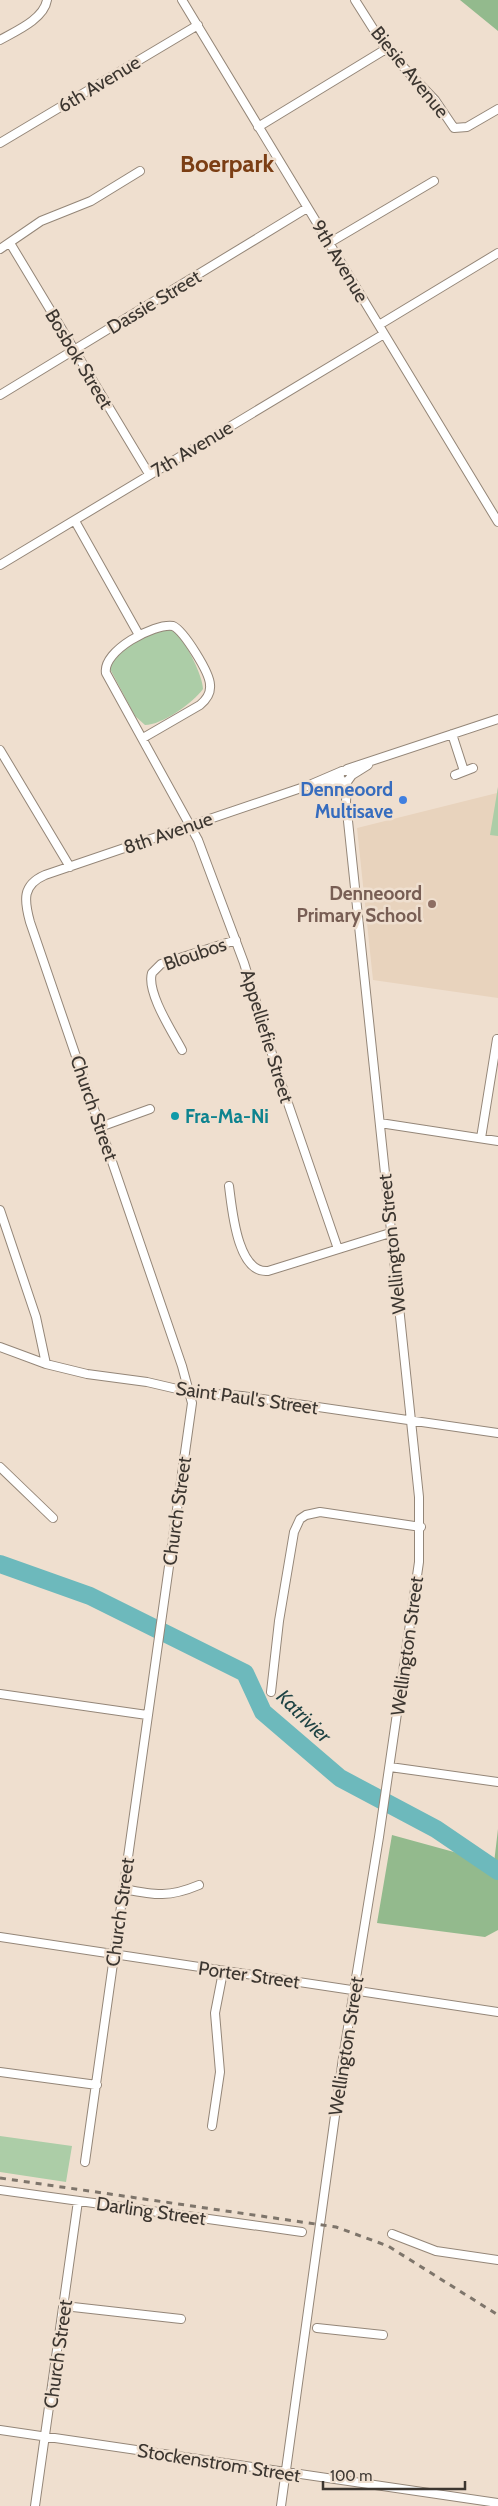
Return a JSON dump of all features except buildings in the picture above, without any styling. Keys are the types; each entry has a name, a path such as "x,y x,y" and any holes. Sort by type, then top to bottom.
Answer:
{"street":[{"path":"0,40 39,16 45,8 47,0"},
{"name":"9th Avenue","path":"182,0 498,522"},
{"name":"Biesie Avenue","path":"355,0 386,48 435,100 456,129 467,127 498,109"},
{"name":"6th Avenue","path":"0,143 198,25"},
{"path":"258,127 386,48"},
{"path":"0,249 41,221 91,201 140,171"},
{"path":"329,243 434,180"},
{"name":"Dassie Street","path":"0,395 307,208"},
{"name":"Bosbok Street","path":"10,243 149,474"},
{"path":"379,325 498,253"},
{"name":"7th Avenue","path":"0,565 384,334"},
{"path":"75,521 139,635"},
{"path":"162,626 177,628 201,664 210,686 207,698 200,705 143,738 112,686 105,668 114,652 139,635 162,626"},
{"name":"8th Avenue","path":"31,884 39,878 191,825 307,786 346,776 374,762 498,719"},
{"path":"452,734 464,771"},
{"name":"Appelliefie Street","path":"143,738 191,825 236,940 281,1082 338,1249"},
{"path":"0,750 70,867"},
{"path":"455,775 473,768"},
{"name":"Wellington Street","path":"281,2506 316,2246 420,1562 421,1528 412,1421 390,1233 348,822 346,776"},
{"name":"Church Street","path":"31,884 25,895 26,908 190,1392 192,1410 147,1715 85,2162"},
{"name":"Bloubos","path":"182,1050 159,1006 152,987 152,973 161,964 236,940"},
{"path":"481,1138 497,1039"},
{"path":"100,1127 150,1109"},
{"path":"380,1123 498,1140"},
{"path":"229,1186 241,1248 249,1262 259,1270 268,1271 390,1233"},
{"path":"0,1210 36,1317 46,1364"},
{"name":"Saint Paul's Street","path":"0,1347 46,1364 87,1374 147,1382 190,1392 242,1396 498,1433"},
{"path":"0,1467 53,1518"},
{"path":"271,1692 284,1591 294,1532 300,1519 306,1514 320,1512 421,1528"},
{"path":"0,1694 147,1715"},
{"path":"390,1767 498,1782"},
{"path":"123,1889 159,1896 184,1891 199,1885"},
{"name":"Porter Street","path":"0,1937 498,2012"},
{"path":"212,2126 220,2072 215,2013 223,1972"},
{"path":"0,2072 97,2085"},
{"name":"Darling Street","path":"0,2190 302,2232"},
{"name":"Church Street","path":"35,2506 78,2201"},
{"path":"392,2234 436,2251 498,2260"},
{"path":"64,2306 181,2319"},
{"path":"317,2328 383,2335"},
{"name":"Stockenstrom Street","path":"0,2430 498,2504"}],"shaded area":[{"name":"Denneoord Primary School","path":"498,787 498,998 373,980 357,828 497,793"}],"green space":[{"path":"460,0 498,0 498,31"},
{"path":"166,628 176,632 185,644 197,668 203,689 192,701 177,712 160,721 145,725 135,716 109,667 126,648 150,634"},
{"path":"498,787 498,836 490,835"},
{"path":"498,1829 498,1930 485,1937 377,1923 392,1835 494,1863"},
{"path":"0,2136 72,2146 66,2182 0,2172"}],"waterway":[{"name":"Katrivier","path":"0,1564 90,1596 245,1673 263,1712 340,1778 436,1829 498,1871"}],"railway":[{"path":"0,2178 336,2227 388,2246 498,2315"}],"place":[{"name":"Denneoord Multisave","path":"403,800"},
{"name":"Denneoord Primary School","path":"432,904"},
{"name":"Fra-Ma-Ni","path":"175,1116"}],"district":[{"name":"Boerpark","path":"227,163"}]}
